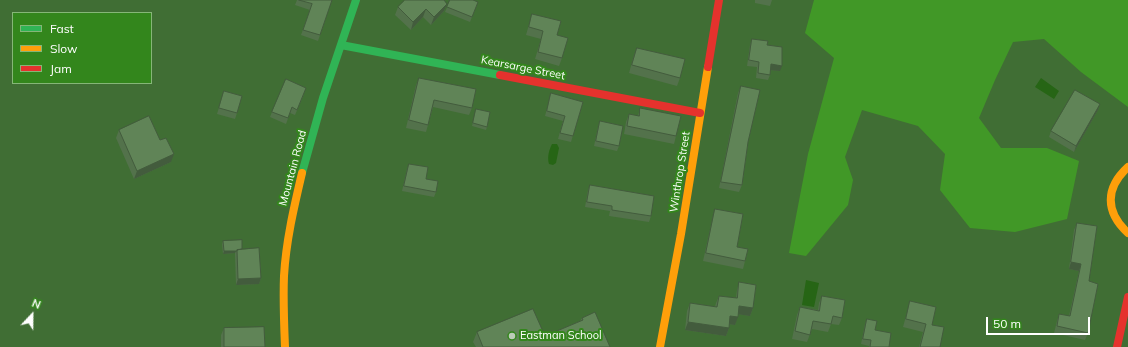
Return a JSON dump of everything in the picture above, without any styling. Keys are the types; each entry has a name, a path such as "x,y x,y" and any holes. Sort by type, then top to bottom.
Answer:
{"street":[{"name":"Mountain Road","path":"285,347 285,267 293,212 308,153 356,0"},
{"name":"Winthrop Street","path":"660,347 681,234 719,0"},
{"name":"Kearsarge Street","path":"341,45 700,113"},
{"path":"1128,167 1121,172 1113,185 1110,200 1113,215 1116,221 1128,233"},
{"path":"1117,347 1128,297"}],"shaded area":[{"path":"814,0 1128,0 1128,107 1081,72 1044,39 1013,42 979,118 1001,148 1047,148 1079,161 1067,219 1015,232 970,228 940,190 945,154 918,126 862,110 845,157 853,180 848,205 806,256 789,253 808,154 834,58 805,33"},
{"path":"1041,78 1059,91 1054,99 1035,87"},
{"path":"552,144 557,144 559,148 556,163 553,165 549,164 548,159"},
{"path":"806,280 819,283 814,307 802,305"}],"building":[{"path":"299,0 332,0 320,35 303,30 312,4"},
{"path":"405,0 444,0 447,4 434,17 426,9 413,22 398,7"},
{"path":"450,0 473,0 478,2 472,17 447,7"},
{"path":"532,14 561,21 557,35 568,38 562,58 538,52 543,31 529,27"},
{"path":"752,39 768,41 767,45 782,47 782,66 771,64 770,75 758,73 759,62 749,60"},
{"path":"637,48 685,59 680,78 632,65"},
{"path":"419,78 476,89 472,108 434,100 428,125 409,120"},
{"path":"286,79 306,88 297,110 292,107 288,118 272,112"},
{"path":"741,86 760,90 748,142 742,185 721,182"},
{"path":"1075,90 1100,104 1076,146 1051,131"},
{"path":"224,91 242,96 237,113 219,108"},
{"path":"551,93 583,102 573,136 560,133 565,116 547,111"},
{"path":"640,108 681,116 676,136 627,126 629,114 639,116"},
{"path":"476,109 490,112 487,127 473,123"},
{"path":"149,116 160,140 166,138 174,154 137,171 119,130"},
{"path":"600,121 623,126 619,146 596,141"},
{"path":"409,164 428,167 426,179 438,181 436,192 404,186"},
{"path":"590,185 654,196 651,216 612,210 612,206 587,202"},
{"path":"715,209 743,214 737,247 748,249 745,261 706,253"},
{"path":"1077,223 1097,226 1089,281 1098,284 1088,333 1057,326 1059,314 1070,316 1081,264 1071,262"},
{"path":"242,240 242,249 237,251 224,251 223,241"},
{"path":"259,248 261,278 238,279 237,250"},
{"path":"739,282 756,285 753,308 739,306 738,317 730,316 729,328 688,322 690,303 717,307 719,296 737,298"},
{"path":"822,296 845,300 842,318 833,316 831,324 813,321 810,335 795,331 800,307 819,311"},
{"path":"910,301 936,307 932,325 944,327 940,347 920,347 926,324 906,319"},
{"path":"533,309 545,336 583,320 582,318 595,312 610,347 483,347 477,332"},
{"path":"867,319 877,321 875,330 891,333 889,347 870,347 871,340 863,339"},
{"path":"264,327 265,347 224,347 224,328"}],"traffic: fast":[{"path":"302,173 323,98 356,0"},
{"path":"341,45 500,75"}],"traffic: slow":[{"path":"660,347 681,234 708,67"},
{"path":"1128,167 1115,183 1111,200 1115,217 1128,233"},
{"path":"285,347 285,263 291,224 302,173"}],"traffic: jam":[{"path":"708,67 719,0"},
{"path":"500,75 700,113"},
{"path":"1117,347 1128,297"}],"place":[{"name":"Eastman School","path":"512,336"}]}
